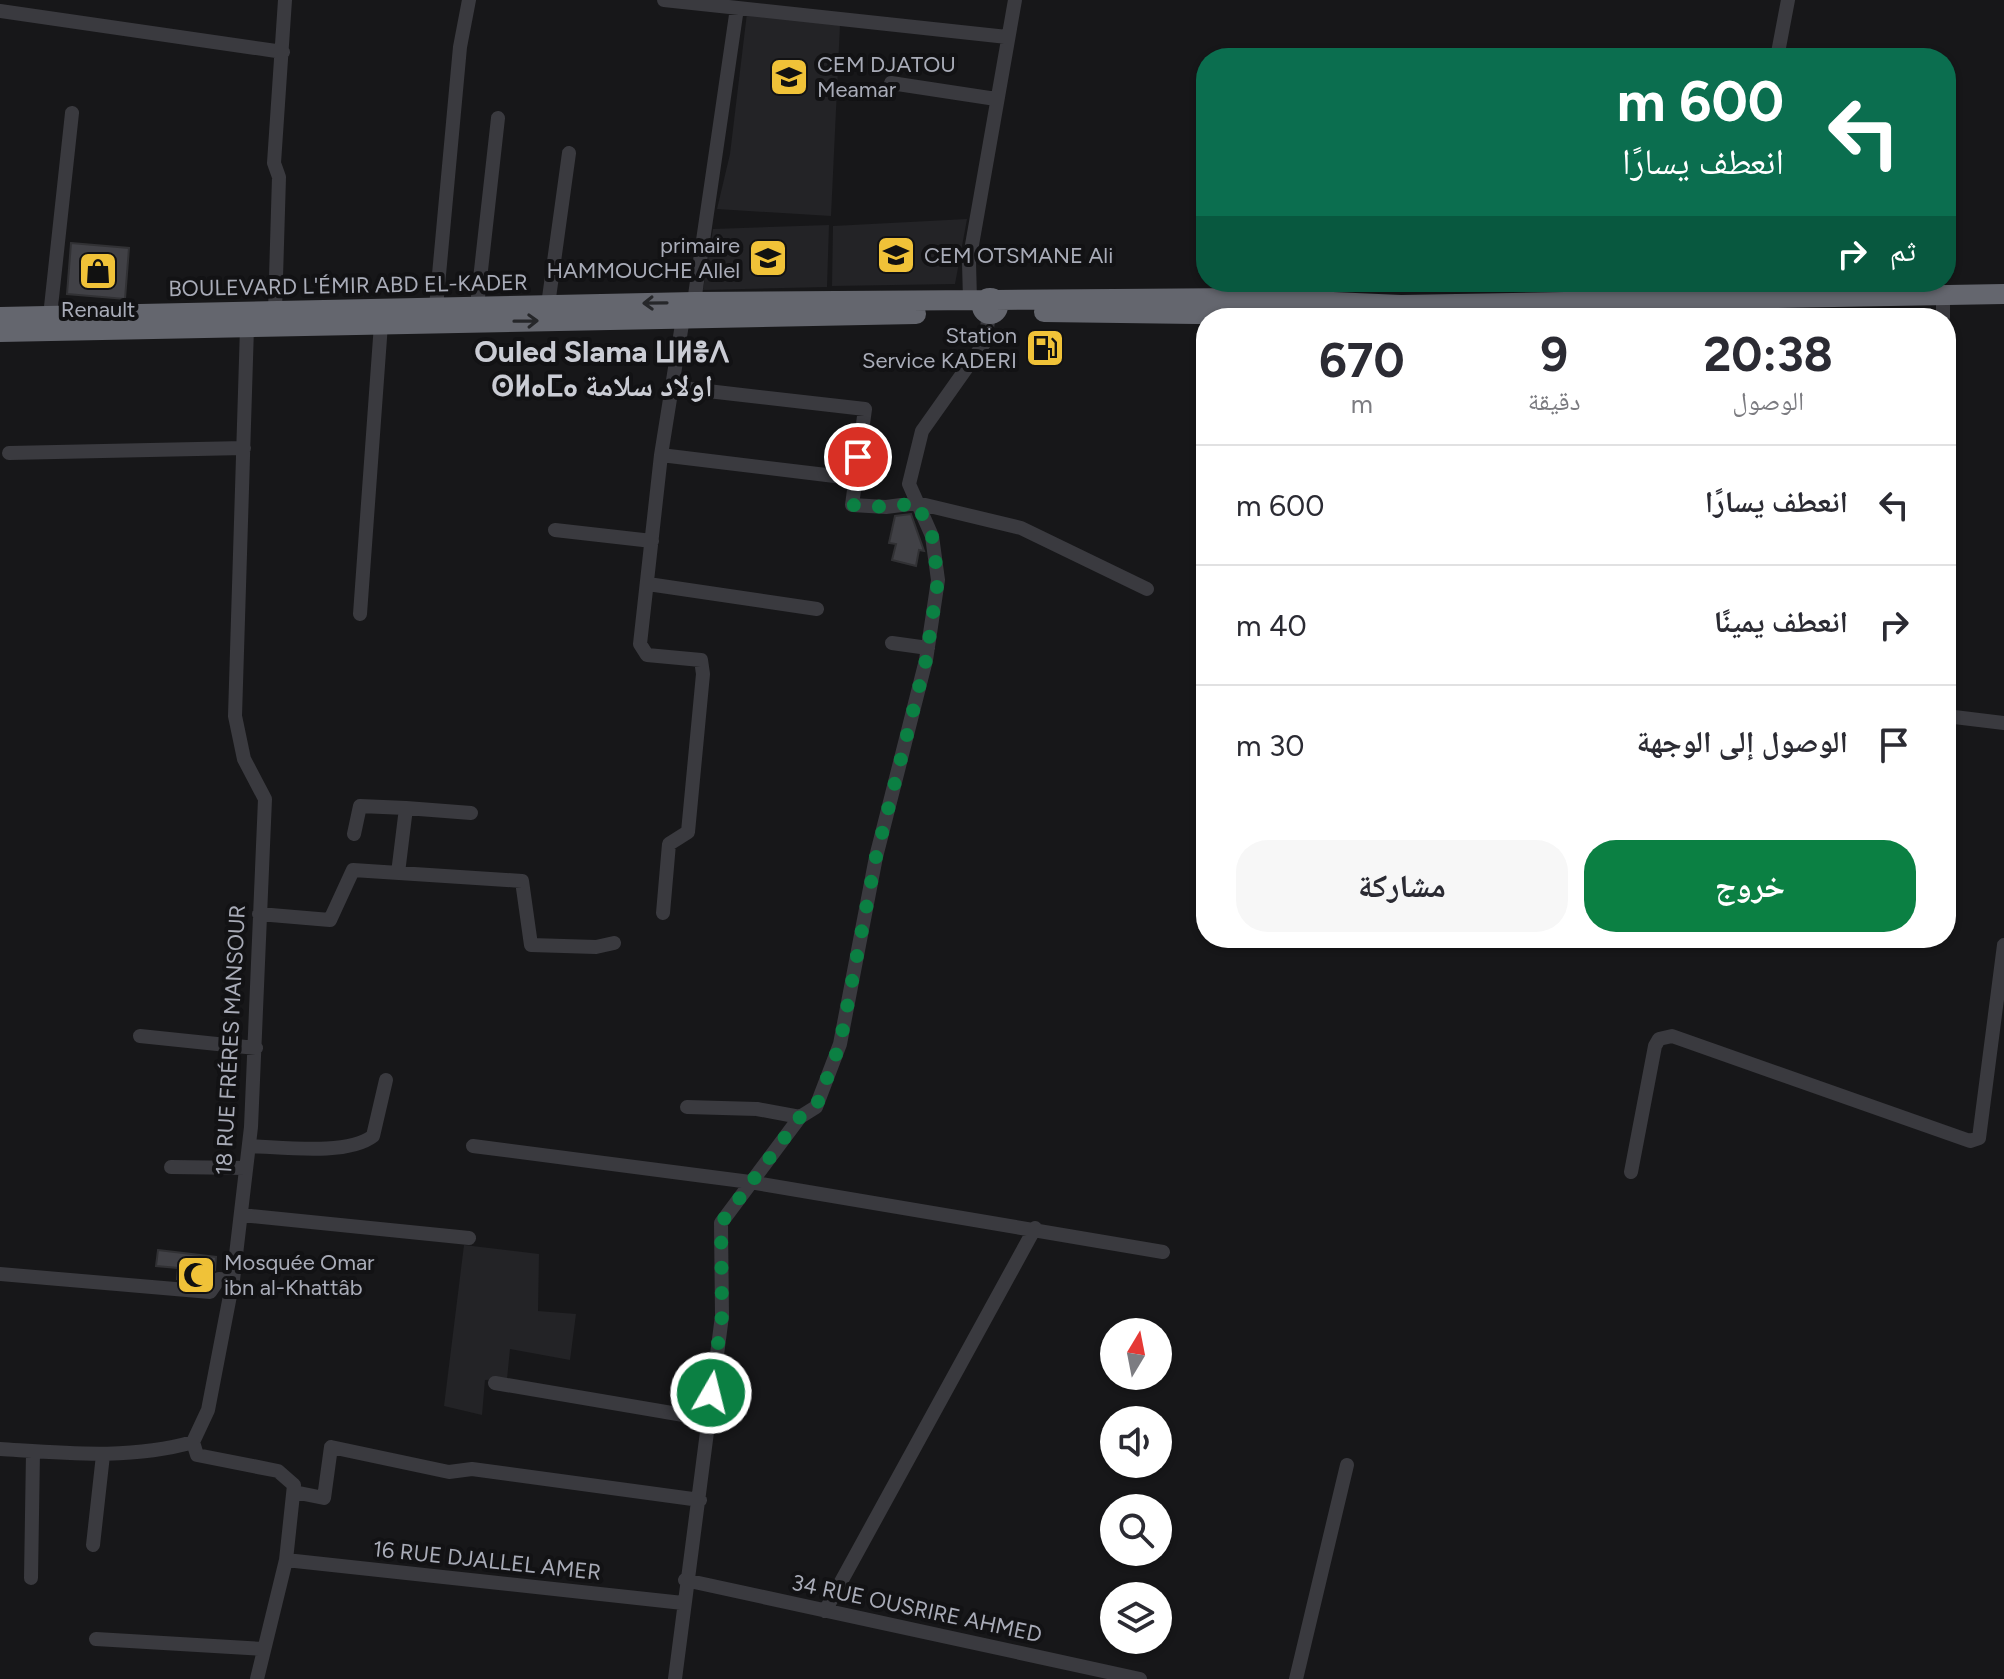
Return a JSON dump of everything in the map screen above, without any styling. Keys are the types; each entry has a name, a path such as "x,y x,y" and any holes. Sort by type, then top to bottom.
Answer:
{"highway":[{"path":"1571,308 2004,294"},
{"path":"0,332 381,324 688,310 987,306 1244,298 1401,305 1728,302 1857,308"},
{"path":"1956,310 2004,304"},
{"name":"BOULEVARD L'ÉMIR ABD EL-KADER","path":"0,317 548,305 688,310"},
{"path":"987,306 1196,312"}],"street":[{"path":"275,311 279,177 274,163 285,0"},
{"path":"436,307 460,47 469,0"},
{"path":"664,0 1007,37"},
{"path":"675,1679 685,1580 700,1500 707,1419 722,1316 721,1223 800,1117 816,1107 840,1044 876,857 928,648 938,580 932,536 909,484 922,431 985,342 987,306 969,262 1015,0"},
{"path":"1779,48 1788,0"},
{"path":"663,913 669,844 688,832 703,674 701,660 647,655 640,644 661,455 737,8"},
{"path":"0,11 283,52"},
{"path":"891,83 996,99"},
{"path":"50,316 72,113"},
{"path":"477,306 498,118"},
{"path":"548,305 569,153"},
{"path":"360,614 381,324"},
{"name":"18 RUE FRÉRES MANSOUR","path":"193,1442 208,1410 233,1280 249,1146 256,1048 265,799 244,759 235,716 247,327"},
{"path":"673,387 865,409 852,505 886,507 917,503 1021,528 1147,589"},
{"path":"9,453 244,448"},
{"path":"661,455 843,477"},
{"path":"555,530 652,541"},
{"path":"648,584 817,609"},
{"path":"892,643 928,648"},
{"path":"1956,717 2004,723"},
{"path":"354,834 360,806 471,813"},
{"path":"398,873 406,808"},
{"path":"259,914 330,920 353,870 522,881 531,945 596,947 614,943"},
{"path":"1631,1172 1655,1046 1659,1039 1672,1036 1970,1141 1979,1138 2004,945"},
{"path":"140,1036 256,1048"},
{"path":"249,1146 319,1149 366,1141 373,1136 386,1080"},
{"path":"687,1107 757,1109 800,1117"},
{"path":"473,1146 750,1182 1163,1252"},
{"path":"171,1167 246,1168"},
{"path":"241,1215 469,1238"},
{"path":"825,1611 1035,1228"},
{"path":"0,1274 210,1292 219,1279 233,1280"},
{"path":"495,1383 707,1419"},
{"path":"0,1449 103,1455 160,1452 193,1442 197,1455 278,1471 294,1485 286,1560 257,1679"},
{"path":"294,1492 324,1498 331,1447 449,1472 472,1469 700,1500"},
{"path":"31,1578 33,1452"},
{"path":"93,1545 103,1455"},
{"path":"1296,1679 1347,1465"},
{"name":"16 RUE DJALLEL AMER","path":"286,1560 683,1603"},
{"name":"34 RUE OUSRIRE AHMED","path":"685,1580 1140,1679"},
{"path":"96,1639 263,1649"}],"shaded area":[{"name":"CEM DJATOU Meamar","path":"747,13 840,25 831,216 717,209 730,154"},
{"name":"CEM OTSMANE Ali","path":"967,219 955,284 832,286 833,226"},
{"name":"primaire HAMMOUCHE Allel","path":"829,225 827,287 703,290 713,229"},
{"path":"464,1245 539,1254 538,1311 576,1314 570,1360 510,1349 507,1379 485,1380 482,1415 444,1406"}],"building":[{"name":"Renault","path":"71,243 129,248 125,299 67,294"},
{"path":"911,514 924,551 919,550 916,566 892,560 896,544 889,543 895,516"},
{"name":"Mosquée Omar ibn al-Khattâb","path":"158,1250 216,1257 215,1270 205,1282 177,1279 178,1268 156,1266"}],"place":[{"name":"CEM DJATOU Meamar","path":"789,77"},
{"name":"CEM OTSMANE Ali","path":"896,255"},
{"name":"primaire HAMMOUCHE Allel","path":"768,258"},
{"name":"Renault","path":"98,271"},
{"name":"Station Service KADERI","path":"1045,348"},
{"name":"Mosquée Omar ibn al-Khattâb","path":"196,1275"}],"district":[{"name":"Ouled Slama ⵡⵍⴻⴷ ⵙⵍⴰⵎⴰ اولاد سلامة","path":"602,369"}],"route":[{"path":"711,1393 722,1316 719,1262 721,1223 800,1117 816,1107 840,1044 876,857 926,660 938,580 932,536 917,503 886,507 852,505 858,457"}]}
